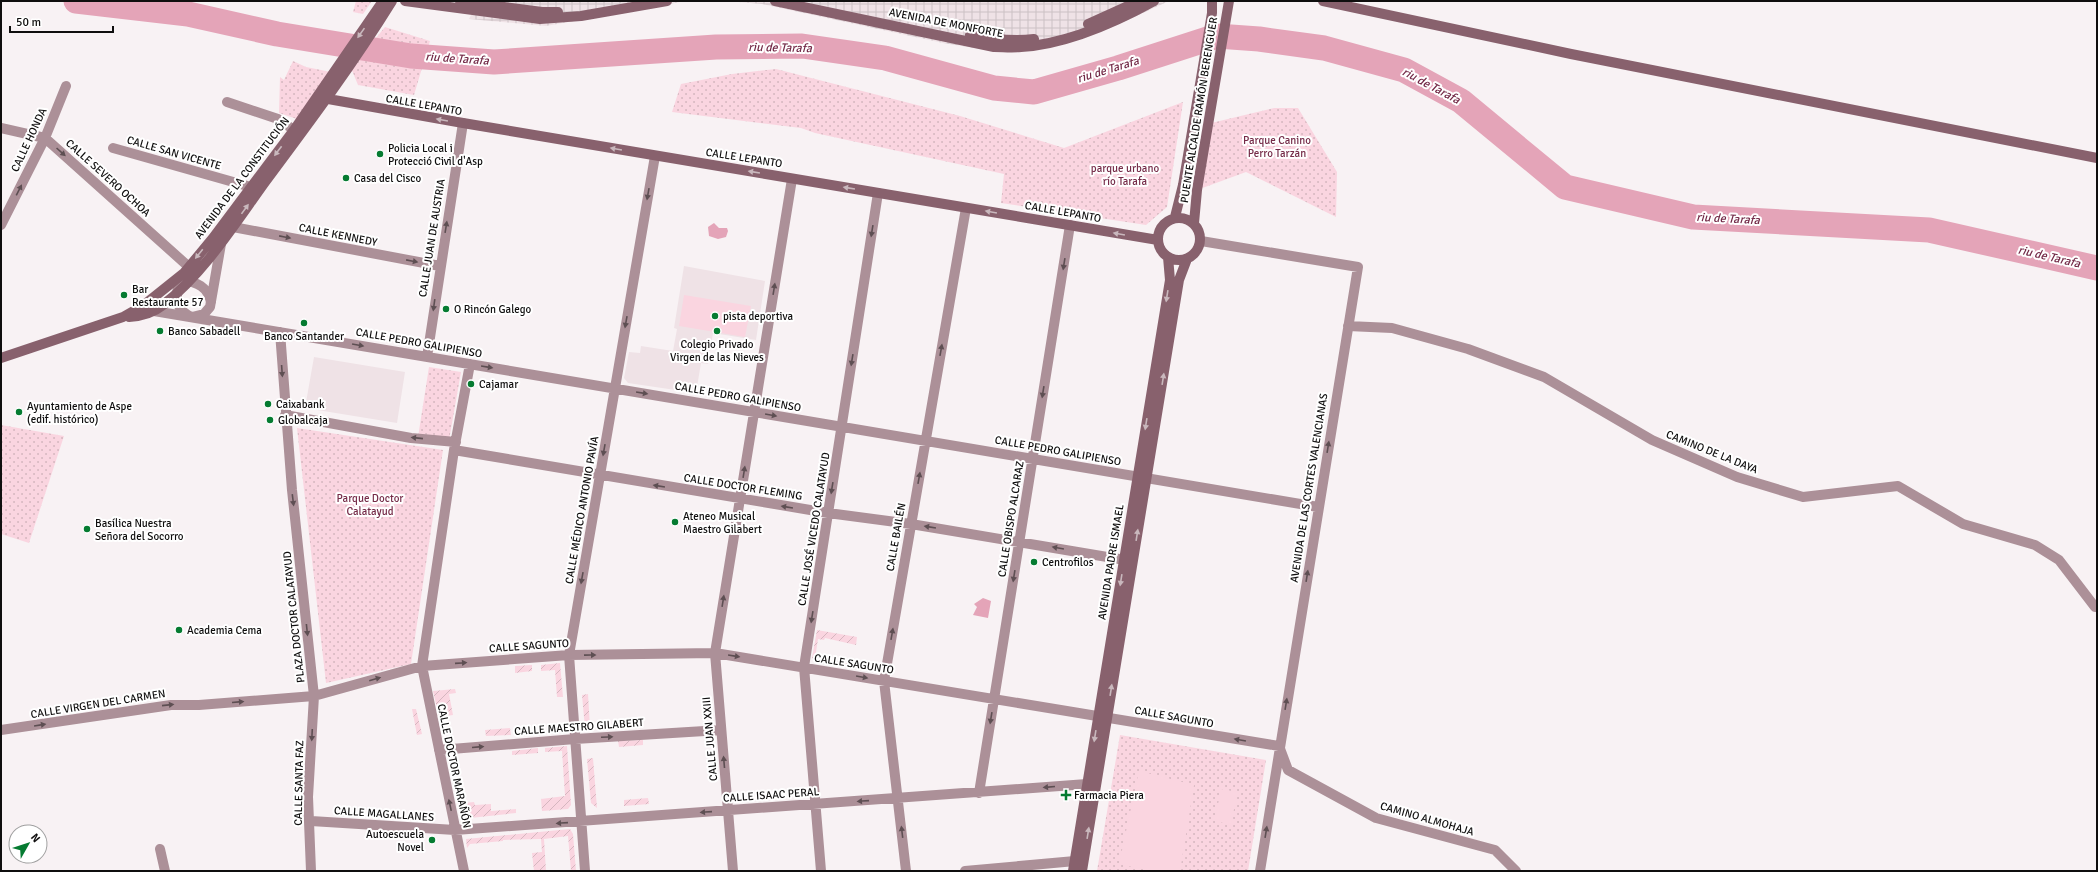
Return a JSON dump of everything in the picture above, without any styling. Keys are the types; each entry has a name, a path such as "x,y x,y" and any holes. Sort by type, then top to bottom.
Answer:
{"street":[{"path":"406,1 540,19 581,16 667,1"},
{"path":"460,1 542,12 582,10 625,1"},
{"name":"AVENIDA DE MONFORTE","path":"775,1 994,46 1021,48 1050,43 1080,34 1114,21 1154,1"},
{"name":"AVENIDA DE MONFORTE","path":"808,1 954,32 994,39 1023,40 1051,36 1082,26 1139,1"},
{"name":"PUENTE ALCALDE RAMÓN BERENGUER","path":"1175,217 1183,185 1211,21 1212,1"},
{"name":"PUENTE ALCALDE RAMÓN BERENGUER","path":"1194,223 1198,182 1229,1"},
{"path":"1323,1 1571,54 2097,158"},
{"path":"1340,1 1365,9"},
{"path":"322,98 390,3"},
{"name":"CALLE HONDA","path":"1,225 45,138 66,86"},
{"name":"CALLE LEPANTO","path":"322,98 655,156 1158,240"},
{"name":"AVENIDA DE LA CONSTITUCIÓN","path":"1,358 123,317 145,314 154,311 177,293 182,277 294,130 322,98"},
{"name":"AVENIDA DE LA CONSTITUCIÓN","path":"123,317 144,305 182,277 222,242 322,98"},
{"path":"226,102 278,119 294,130"},
{"name":"CALLE JUAN DE AUSTRIA","path":"427,357 463,123"},
{"name":"CALLE SEVERO OCHOA","path":"1,128 45,138 182,277"},
{"name":"CALLE SAN VICENTE","path":"113,148 251,187"},
{"name":"CALLE MÉDICO ANTONIO PAVÍA","path":"585,871 569,655 655,156"},
{"name":"CALLE JUAN XXIII","path":"733,871 715,653 792,179"},
{"name":"CALLE JOSÉ VICEDO CALATAYUD","path":"821,871 804,668 878,193"},
{"name":"CALLE BAILÉN","path":"906,871 884,681 966,208"},
{"path":"1175,217 1182,217 1194,223 1200,234 1201,241 1197,251 1187,259 1177,260 1168,257 1162,252 1158,240 1162,225 1175,217"},
{"name":"CALLE OBISPO ALCARAZ","path":"979,792 1070,225"},
{"name":"CALLE KENNEDY","path":"233,227 440,266"},
{"name":"AVENIDA DE LAS CORTES VALENCIANAS","path":"1201,241 1358,267 1279,746 1260,871"},
{"name":"AVENIDA DE LA CONSTITUCIÓN","path":"211,302 218,254 222,242"},
{"name":"AVENIDA PADRE ISMAEL","path":"1142,477 1170,280 1168,257"},
{"name":"AVENIDA PADRE ISMAEL","path":"1082,871 1103,717 1142,477 1179,280 1187,259"},
{"path":"177,293 178,306 180,310 192,317 204,314 210,306 211,302 205,289 182,277"},
{"name":"CALLE PEDRO GALIPIENSO","path":"154,311 1318,507"},
{"name":"CAMINO DE LA DAYA","path":"1348,326 1392,328 1468,349 1544,377 1652,440 1736,477 1803,497 1898,486 1963,524 2035,545 2058,560 2095,607 2097,607"},
{"name":"PLAZA DOCTOR CALATAYUD","path":"280,332 285,415 314,696 422,666"},
{"path":"422,666 455,446 470,364"},
{"path":"285,415 455,446"},
{"name":"CALLE DOCTOR FLEMING","path":"455,446 600,476 828,513 911,524 1128,560"},
{"name":"CALLE SAGUNTO","path":"422,666 569,655 715,653 1279,746"},
{"name":"CALLE DOCTOR MARAÑÓN","path":"422,666 464,871"},
{"name":"CALLE VIRGEN DEL CARMEN","path":"1,730 171,705 199,705 314,696"},
{"name":"CALLE SANTA FAZ","path":"311,871 309,848 311,821 308,797 314,696"},
{"name":"AVENIDA PADRE ISMAEL","path":"1074,866 1087,784 1103,717"},
{"name":"CALLE MAESTRO GILABERT","path":"439,750 575,739 721,730"},
{"name":"CAMINO ALMOHAJA","path":"1279,746 1288,770 1376,818 1494,850 1516,871"},
{"name":"CALLE ISAAC PERAL","path":"455,830 1087,784"},
{"name":"CALLE MAGALLANES","path":"311,821 455,830"},
{"path":"160,849 165,871"},
{"path":"965,871 1074,866"}],"shaded area":[{"path":"478,1 686,1 546,26 469,19"},
{"path":"727,1 1169,1 1108,29 993,51 943,43 762,4"},
{"path":"714,223 719,228 727,228 728,231 726,237 718,239 709,236 708,227"},
{"name":"Colegio Privado Virgen de las Nieves","path":"684,266 765,281 756,340 713,333 708,364 701,363 696,393 628,383 624,378 629,352 640,353 641,346 673,351 677,329 674,328"},
{"path":"314,357 405,372 397,423 305,408"},
{"path":"983,598 991,601 988,618 973,615 977,607 974,604"}],"green space":[{"path":"356,1 372,1 363,14 353,12"},
{"path":"385,27 430,41 414,95 358,85 351,68"},
{"path":"293,61 306,67 331,72 297,119 279,113 280,77 284,80"},
{"name":"parque urbano río Tarafa","path":"776,69 960,116 1064,148 1183,102 1167,207 1146,225 1001,203 1004,174 815,133 801,128 672,112 681,84 732,74"},
{"name":"Parque Canino Perro Tarzán","path":"1274,108 1298,108 1337,172 1336,217 1246,172 1197,190 1207,124"},
{"name":"pista deportiva","path":"684,295 751,306 745,337 679,326"},
{"path":"429,367 461,372 449,440 418,437"},
{"path":"1,425 64,436 29,543 1,534"},
{"name":"Parque Doctor Calatayud","path":"297,428 443,450 411,664 326,683"},
{"path":"817,630 857,637 856,645 825,638 824,640 818,639 816,652 822,659 853,664 852,667 814,661 812,658"},
{"path":"560,663 563,697 557,697 555,670 541,671 541,665"},
{"path":"532,665 532,671 515,673 515,666"},
{"path":"455,689 456,693 449,694 453,715 439,717 433,691"},
{"path":"588,694 590,727 585,728 582,695"},
{"path":"412,709 416,709 422,734 417,735"},
{"path":"510,728 511,735 486,736 485,730"},
{"path":"1120,735 1266,760 1248,871 1097,871"},
{"path":"643,740 643,745 619,747 618,741"},
{"path":"567,746 571,805 568,809 542,811 541,799 565,796 562,751 545,752 545,748"},
{"path":"538,748 538,753 512,755 512,751"},
{"path":"593,758 597,808 591,803 587,759"},
{"path":"1139,771 1194,785 1180,871 1151,871 1119,864"},
{"path":"454,787 463,787 464,803 474,802 475,805 491,804 491,811 516,809 516,813 461,819"},
{"path":"1221,789 1237,792 1231,826 1215,820"},
{"path":"648,798 649,804 624,806 624,800"},
{"path":"570,829 573,834 576,871 571,871 568,836 544,839 546,871 534,871 532,853 542,852 541,839 503,840 470,844 467,848 466,839"}],"waterway":[{"name":"riu de Tarafa","path":"76,1 188,14 277,34 411,56 494,62 716,47 802,46 885,58 994,88 1034,92 1118,68 1217,36 1259,39 1324,48 1404,70 1461,101 1565,187 1693,217 1929,230 2097,268"}],"place":[{"name":"Policia Local i Protecció Civil d'Asp","path":"380,154"},
{"name":"Casa del Cisco","path":"346,178"},
{"name":"Bar Restaurante 57","path":"124,295"},
{"name":"O Rincón Galego","path":"446,309"},
{"name":"pista deportiva","path":"715,316"},
{"name":"Banco Santander","path":"304,323"},
{"name":"Banco Sabadell","path":"160,331"},
{"name":"Colegio Privado Virgen de las Nieves","path":"717,331"},
{"name":"Cajamar","path":"471,384"},
{"name":"Caixabank","path":"268,404"},
{"name":"Ayuntamiento de Aspe (edif. histórico)","path":"19,412"},
{"name":"Globalcaja","path":"270,420"},
{"name":"Ateneo Musical Maestro Gilabert","path":"675,522"},
{"name":"Basílica Nuestra Señora del Socorro","path":"87,529"},
{"name":"Centrofilos","path":"1034,562"},
{"name":"Academia Cema","path":"179,630"},
{"name":"Farmacia Piera","path":"1066,795"},
{"name":"Autoescuela Novel","path":"432,840"}]}
